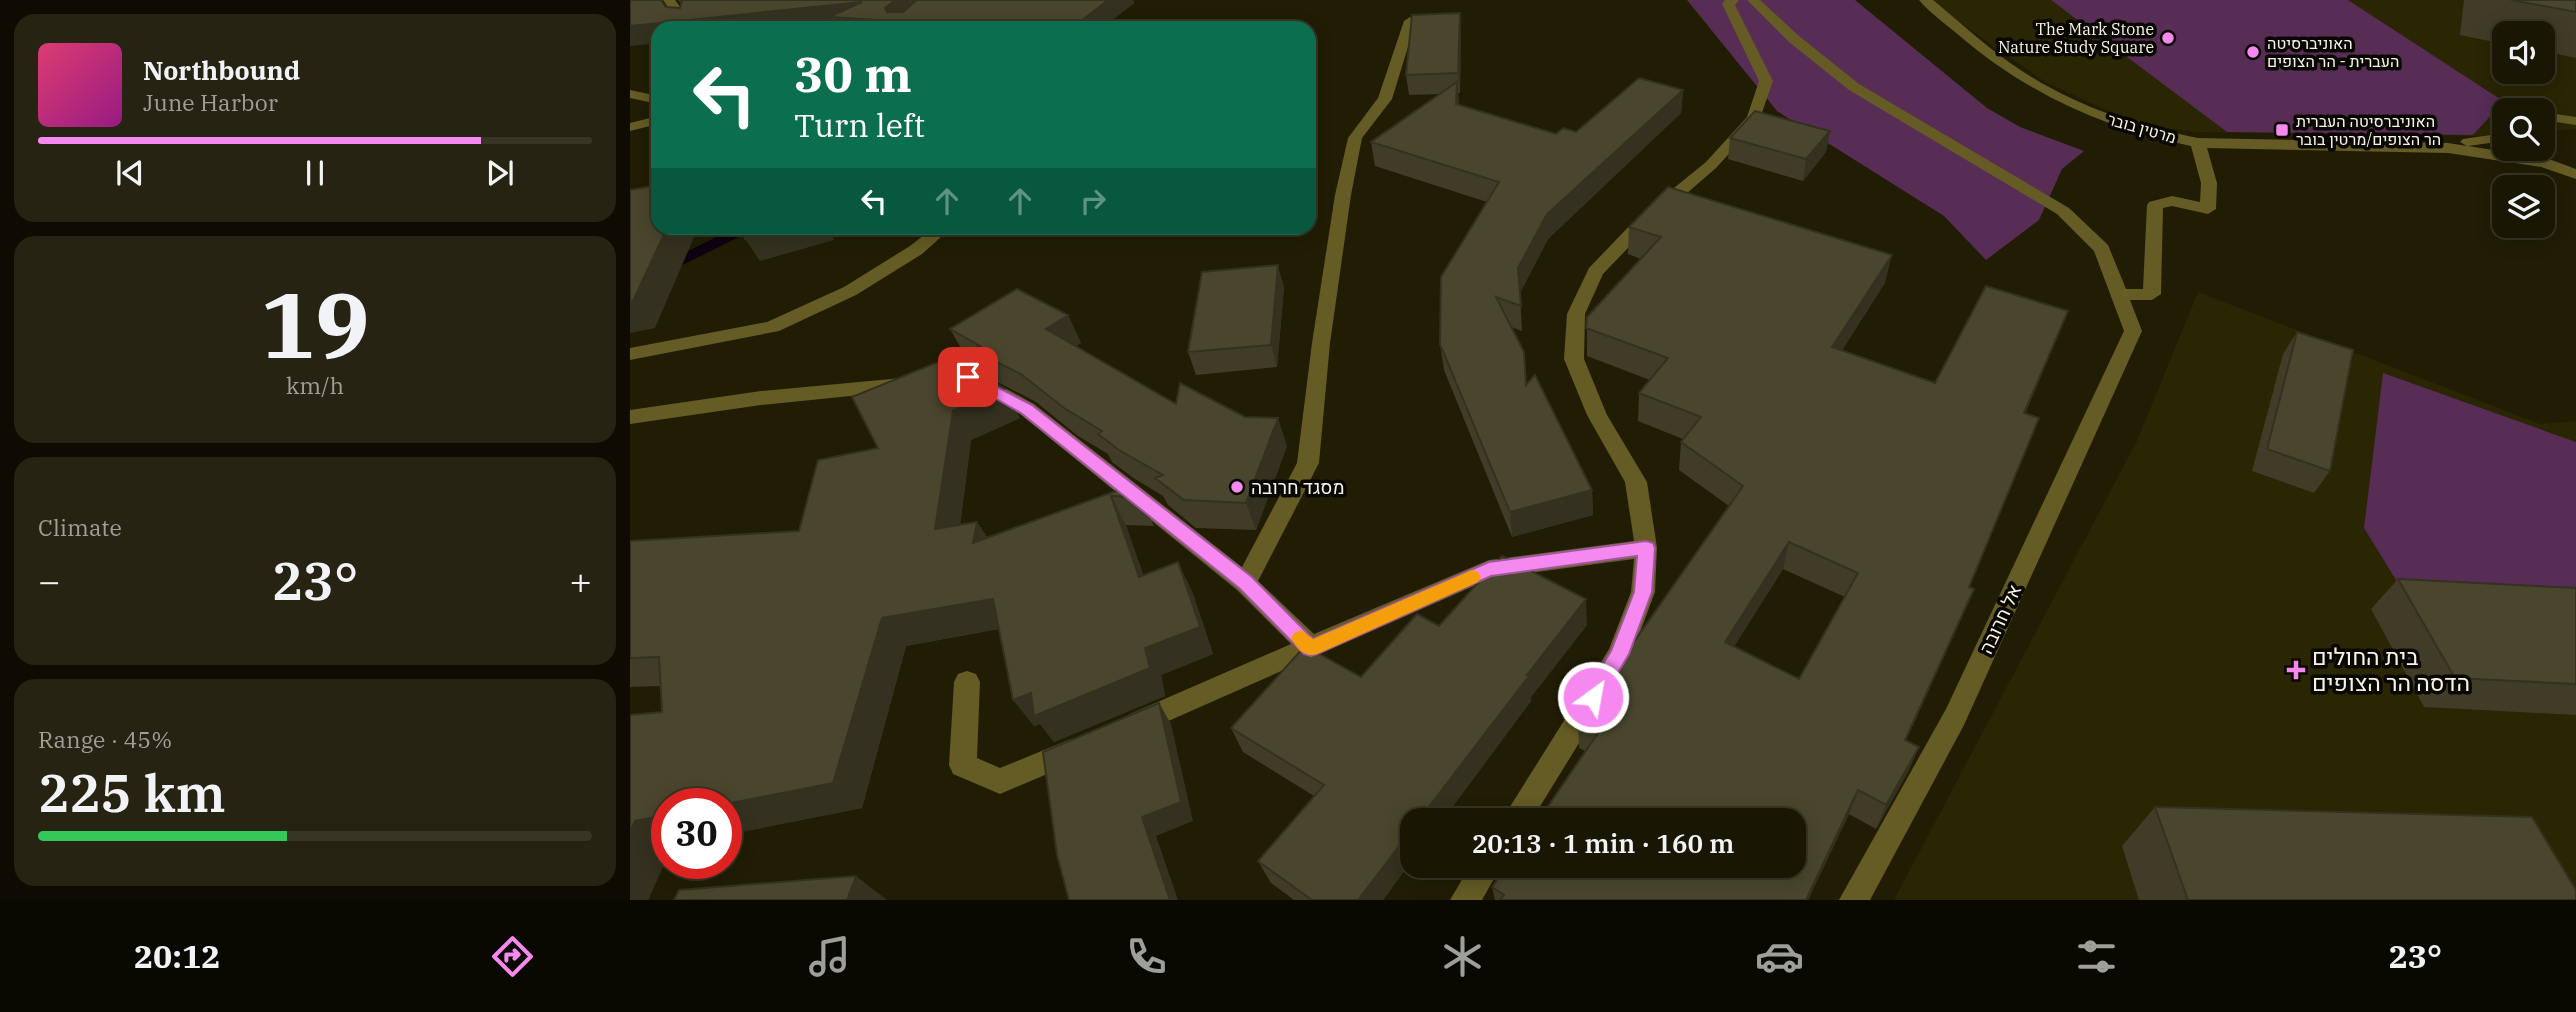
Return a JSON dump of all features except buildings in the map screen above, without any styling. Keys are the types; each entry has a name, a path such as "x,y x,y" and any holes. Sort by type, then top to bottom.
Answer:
{"street":[{"path":"669,0 685,21"},
{"path":"1523,808 1620,654 1643,592 1646,548 1636,482 1597,415 1574,359 1576,314 1595,272 1643,222 1711,165 1754,118 1766,81 1728,4 1733,0"},
{"path":"1753,0 1794,39 1854,87 2063,211 2102,249 2119,295 2151,294 2155,205 2172,201 2208,209 2209,183 2198,143"},
{"name":"מרטין בובר","path":"1925,0 2031,83 2123,126 2198,143 2396,145 2475,142 2492,138"},
{"path":"1245,583 1308,463 1321,343 1343,195 1355,138 1385,99 1410,21"},
{"path":"630,94 651,98"},
{"path":"2555,118 2576,121"},
{"path":"630,127 651,122"},
{"name":"מרטין בובר","path":"2396,145 2468,150 2541,162"},
{"path":"2541,162 2576,174"},
{"path":"630,354 772,327 850,291 916,250 934,235"},
{"name":"אל חרובה","path":"1854,900 1955,717 2133,331 2119,295"},
{"path":"968,377 1027,409 1245,583 1311,648"},
{"path":"630,417 761,398 916,383"},
{"path":"1115,732 1489,569 1646,548"},
{"path":"967,682 963,765 1000,781 1090,743"},
{"path":"1465,900 1479,878"}],"shaded area":[{"path":"1687,0 1855,0 1987,108 2020,127 2084,151 2062,169 2039,220 1986,260 1944,216 1777,111"},
{"name":"האוניברסיטה העברית - הר הצופים","path":"1927,0 2576,0 2576,129 2555,130 2555,98 2492,98 2492,135 2472,136 2196,132 2137,124 2045,82"},
{"path":"2051,0 2348,0 2498,98 2492,98 2492,114 2473,135 2227,132"},
{"name":"בית החולים הדסה הר הצופים","path":"2198,292 2540,424 2576,421 2576,900 1894,900 2137,441"},
{"path":"2383,373 2576,442 2576,612 2409,601 2364,528"}],"waterway":[{"path":"671,265 732,235"}],"slow traffic":[{"path":"1301,638 1311,648 1472,577"}],"place":[{"name":"The Mark Stone Nature Study Square","path":"2168,38"},
{"name":"האוניברסיטה העברית - הר הצופים","path":"2253,52"},
{"name":"האוניברסיטה העברית הר הצופים/מרטין בובר","path":"2282,130"},
{"name":"מסגד חרובה","path":"1237,487"},
{"name":"בית החולים הדסה הר הצופים","path":"2296,670"}],"route":[{"path":"968,377 1027,409 1245,583 1311,648 1489,569 1646,548 1643,592 1620,654 1593,697"}]}
